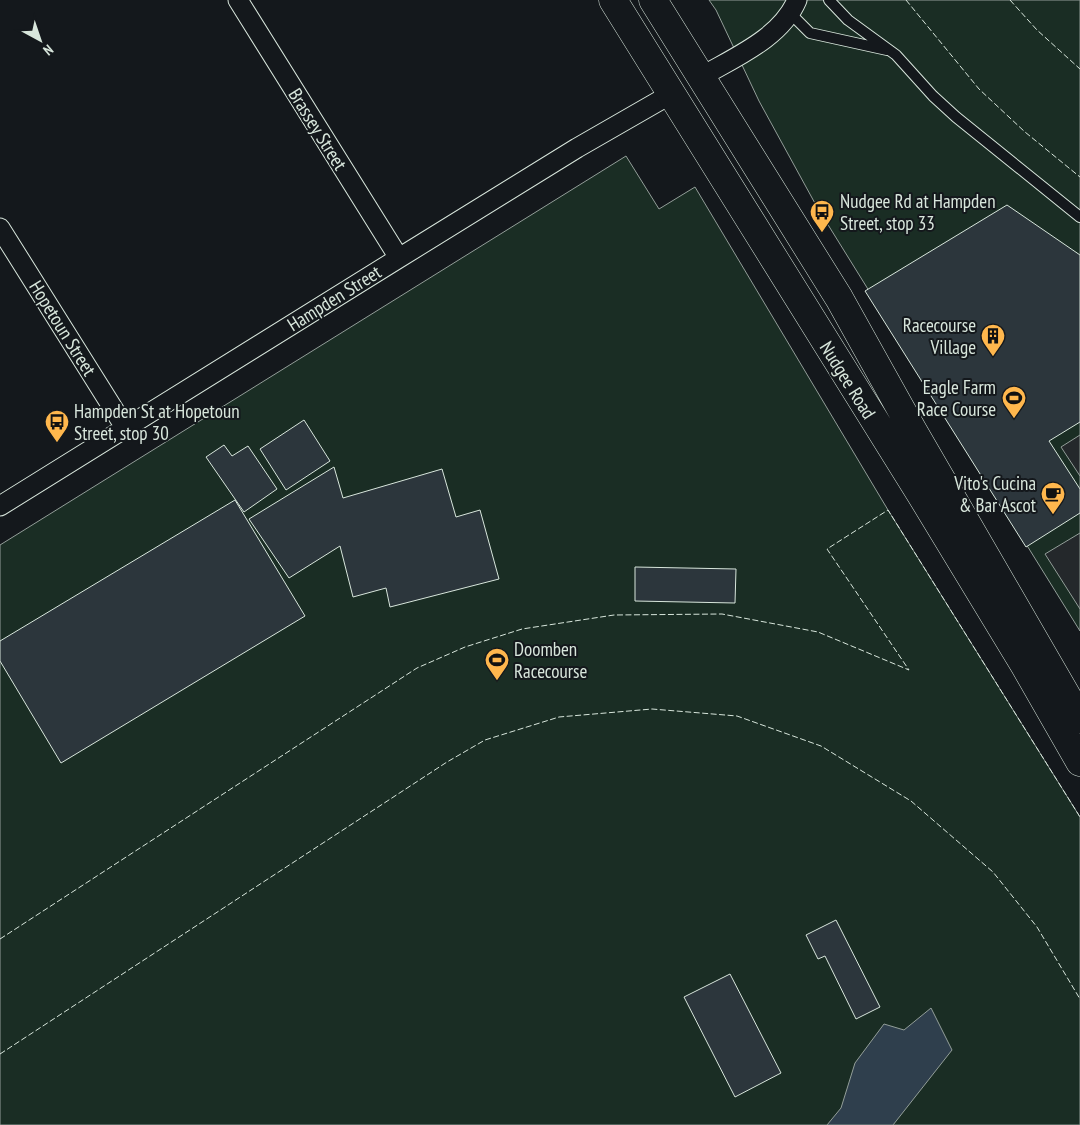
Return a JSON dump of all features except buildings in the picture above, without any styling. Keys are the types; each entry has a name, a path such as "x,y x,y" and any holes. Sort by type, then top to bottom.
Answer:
{"main road":[{"name":"Nudgee Road","path":"613,0 920,493 1073,724"},
{"name":"Nudgee Road","path":"653,0 839,298 1073,724 1080,762"},
{"path":"671,94 701,77"}],"street":[{"name":"Brassey Street","path":"238,0 399,258"},
{"path":"701,77 734,58 777,29 794,7"},
{"name":"Hampden Street","path":"0,506 399,258 671,94"},
{"name":"Hopetoun Street","path":"0,228 126,429"}],"lane":[{"path":"829,0 848,20 890,50 933,96 956,117 1080,217"},
{"path":"794,7 810,32 890,50"}],"green space":[{"name":"Eagle Farm Race Course","path":"709,0 1080,0 1080,631 817,207 759,101 716,10"},
{"name":"Doomben Racecourse","path":"626,156 659,209 695,187 888,510 1080,817 1080,1125 0,1125 0,545"}],"shaded area":[{"path":"1080,435 1080,476 1061,447"},
{"path":"1080,533 1080,609 1045,554"}],"water":[{"path":"931,1008 952,1050 893,1125 827,1125 841,1108 855,1063 884,1024 904,1030"}],"fence":[{"path":"906,0 979,89 1025,132 1080,177"},
{"path":"1010,0 1037,30 1080,69"},
{"path":"0,939 417,668 465,647 522,629 614,615 722,614 818,632 909,670 827,549 888,510 1080,817"},
{"path":"0,1054 447,762 485,740 559,717 652,709 737,716 821,746 911,801 993,872 1037,927 1080,999"}],"place":[{"name":"Nudgee Rd at Hampden Street, stop 33","path":"822,233"},
{"name":"Racecourse Village","path":"993,357"},
{"name":"Eagle Farm Race Course","path":"1014,419"},
{"name":"Hampden St at Hopetoun Street, stop 30","path":"57,443"},
{"name":"Vito's Cucina & Bar Ascot","path":"1053,515"},
{"name":"Doomben Racecourse","path":"497,681"}]}
